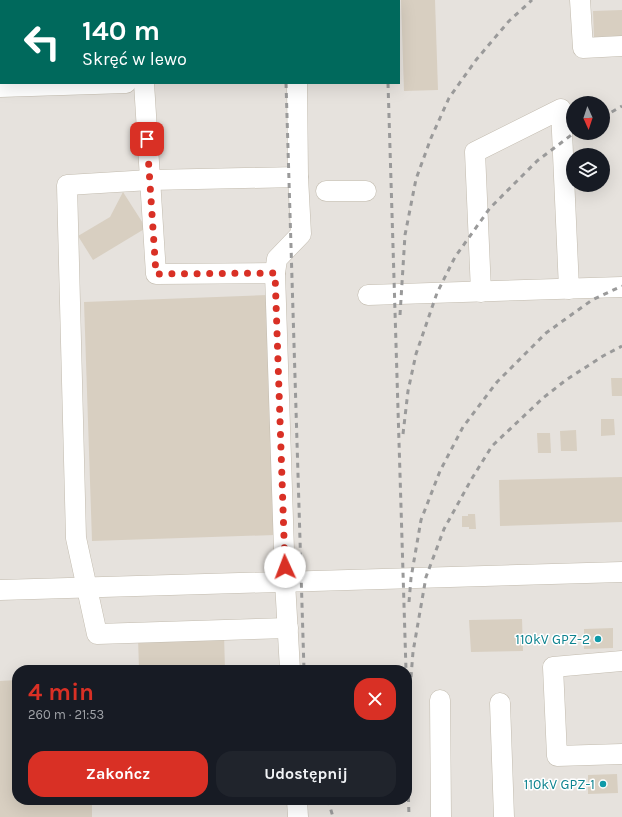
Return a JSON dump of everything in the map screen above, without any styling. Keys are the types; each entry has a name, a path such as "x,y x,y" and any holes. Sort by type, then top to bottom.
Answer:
{"lane":[{"path":"580,0 583,48 622,46"},
{"path":"0,87 94,84"},
{"path":"144,84 156,274 275,273"},
{"path":"290,665 285,582 275,273 277,259 301,234 298,177 297,84"},
{"path":"481,292 475,152 561,109 570,289"},
{"path":"288,628 97,634 76,538 67,185 150,180 298,177"},
{"path":"326,191 366,191"},
{"path":"368,295 622,288"},
{"path":"0,590 622,572"},
{"path":"622,661 554,667 557,756 622,754"},
{"path":"440,700 441,817"},
{"path":"500,703 504,817"},
{"path":"297,805 298,817"}],"shaded area":[{"path":"400,0 622,0 622,817 0,817 0,84 400,84"}],"building":[{"path":"401,0 435,0 438,90 404,91"},
{"path":"622,10 622,36 594,37 593,11"},
{"path":"123,192 146,228 93,260 78,236 110,217"},
{"path":"267,295 275,535 92,541 84,302"},
{"path":"611,378 622,378 622,396 612,396"},
{"path":"601,419 614,419 615,435 601,436"},
{"path":"576,430 577,451 561,451 560,431"},
{"path":"537,433 550,433 551,453 538,453"},
{"path":"622,477 622,522 500,526 499,480"},
{"path":"468,514 475,514 476,529 462,527 462,516 468,516"},
{"path":"522,619 523,651 471,652 469,620"},
{"name":"110kV GPZ-2","path":"613,628 613,648 584,649 584,629"},
{"path":"224,634 225,665 139,665 138,637"},
{"path":"12,680 12,805 92,805 92,817 0,817 0,681"},
{"name":"110kV GPZ-1","path":"617,774 618,793 588,794 588,775"}],"railway":[{"path":"400,315 405,235 416,179 431,138 449,98 476,60 509,21 532,0"},
{"path":"286,84 304,665"},
{"path":"388,84 406,665"},
{"path":"610,113 622,106"},
{"path":"403,434 408,391 416,354 437,293 455,257 490,208 537,161 566,139"},
{"path":"409,602 411,578 421,520 440,471 463,427 497,382 546,333 592,300 622,286"},
{"path":"412,665 426,577 444,529 492,446 543,398 566,380 603,356 622,346"},
{"path":"329,805 333,817"},
{"path":"409,805 409,817"}],"place":[{"name":"110kV GPZ-2","path":"598,639"},
{"name":"110kV GPZ-1","path":"603,784"}],"route":[{"path":"147,139 156,274 275,273 285,567"}]}
